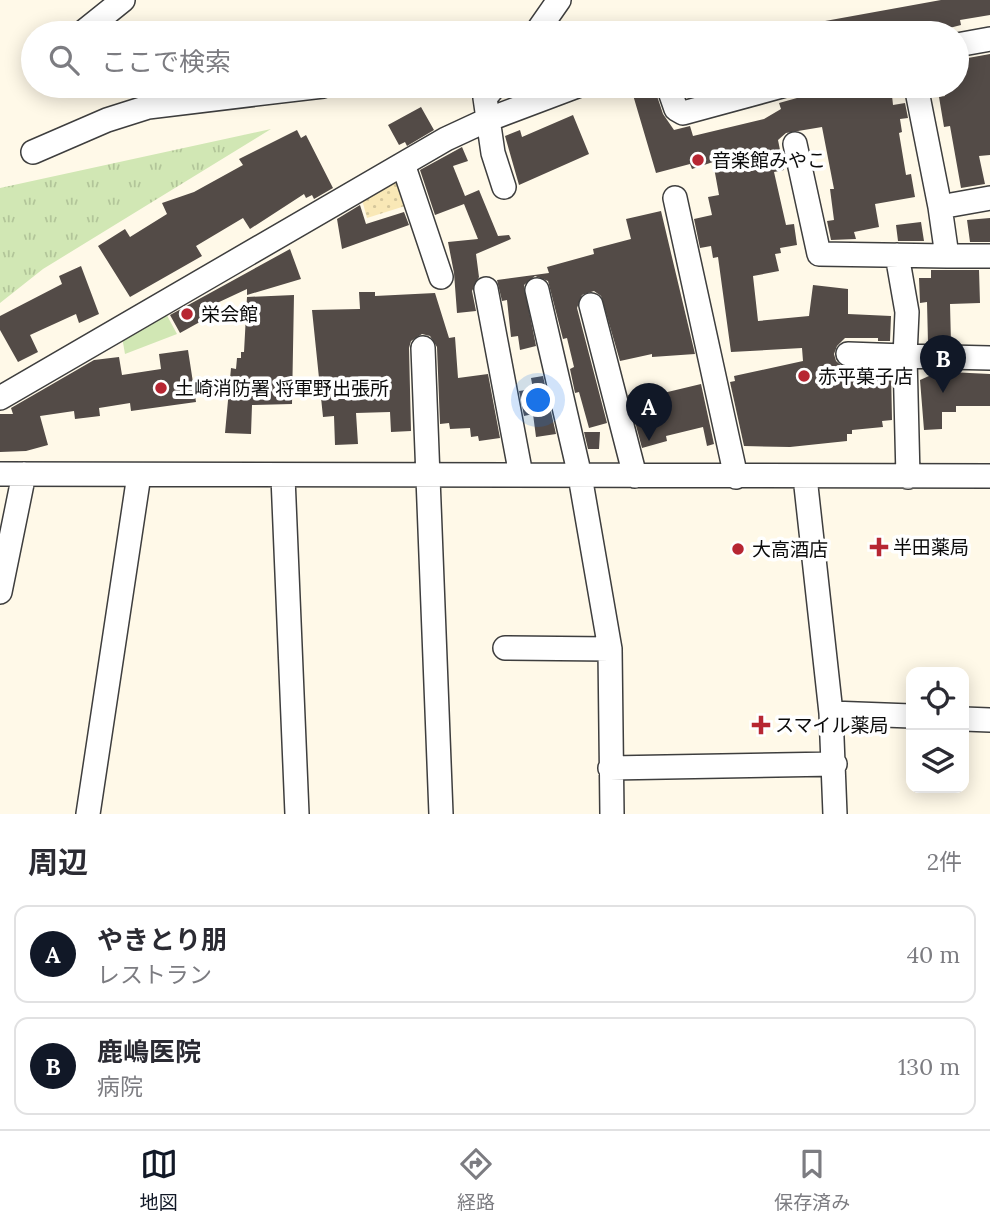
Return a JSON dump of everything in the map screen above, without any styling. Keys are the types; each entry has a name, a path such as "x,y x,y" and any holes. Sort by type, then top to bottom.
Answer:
{"street":[{"path":"97,21 123,0"},
{"path":"545,21 559,0"},
{"path":"969,43 990,39"},
{"path":"33,152 107,120 148,107 223,98"},
{"path":"485,98 487,120 503,187"},
{"path":"0,398 403,164 487,120 545,98"},
{"path":"672,98 676,109 683,113 738,98"},
{"path":"918,98 947,256"},
{"path":"795,144 819,254 990,256"},
{"path":"403,164 441,276"},
{"path":"676,198 736,477"},
{"path":"940,208 990,198"},
{"path":"897,255 907,312 905,356 908,477"},
{"path":"486,289 521,475"},
{"path":"537,290 580,476 610,649 612,814"},
{"path":"591,305 635,476"},
{"path":"423,348 441,814"},
{"path":"848,354 990,358"},
{"path":"0,474 283,477 990,477"},
{"path":"0,592 24,474"},
{"path":"88,814 139,475"},
{"path":"283,477 297,814"},
{"path":"805,477 831,713 835,814"},
{"path":"505,648 610,649"},
{"path":"831,713 906,716"},
{"path":"969,719 990,720"},
{"path":"610,768 835,764"}],"green space":[{"path":"271,129 43,269 0,303 0,188"},
{"path":"163,308 177,334 125,354 121,331"}],"sand":[{"path":"396,175 405,206 367,218 361,196"}],"building":[{"path":"941,0 990,0 990,15 960,21 825,21"},
{"path":"990,54 990,155 979,156 985,184 961,188 950,126 944,127 939,98 969,98 969,58"},
{"path":"634,98 658,98 663,114 674,130 690,126 693,136 764,119 781,109 779,103 797,98 892,98 893,105 905,103 908,118 900,119 902,132 899,133 906,175 911,174 915,197 875,204 879,227 854,232 856,239 831,240 827,221 834,220 830,189 834,189 822,127 786,133 778,140 784,170 774,172 786,225 794,224 797,245 780,248 781,253 775,254 779,271 753,276 758,321 809,316 813,285 848,289 848,314 891,316 890,341 878,341 878,338 845,338 834,354 836,361 848,371 891,370 892,420 882,421 883,427 852,430 852,434 847,434 847,441 790,447 744,446 730,382 735,381 734,376 803,361 802,348 731,352 718,257 713,258 711,246 700,248 694,219 712,215 708,197 719,195 713,162 692,169 690,164 656,173"},
{"path":"421,107 434,130 407,146 405,142 399,145 388,125"},
{"path":"573,115 589,154 519,185 505,136 520,130 522,137"},
{"path":"297,130 301,138 306,135 333,188 314,199 312,195 306,198 304,194 250,229 243,218 196,246 202,256 130,297 98,246 125,229 130,237 167,214 162,203 194,192 243,165 239,159"},
{"path":"462,147 468,161 453,166 465,196 479,190 498,236 509,235 511,239 476,254 479,277 472,291 476,311 457,313 448,242 478,239 464,204 435,215 420,170"},
{"path":"360,205 366,224 404,212 409,225 342,249 337,219"},
{"path":"661,211 695,354 652,357 652,354 620,361 601,296 594,291 582,295 577,308 607,423 589,428 579,392 575,393 570,369 574,367 567,338 563,339 548,281 535,276 524,285 536,346 520,350 518,336 511,337 507,300 502,301 497,280 549,273 547,267 594,254 593,249 631,239 626,219"},
{"path":"990,218 990,242 970,242 967,220"},
{"path":"921,222 924,241 898,241 896,225"},
{"path":"290,249 301,279 247,295 247,289 202,310 207,318 180,333 170,315"},
{"path":"81,266 99,314 79,323 76,314 30,335 38,352 18,362 0,330 0,316 62,284 59,276"},
{"path":"931,270 979,270 980,303 950,304 951,343 928,343 927,302 920,303 919,278 931,278"},
{"path":"359,292 375,292 375,296 435,293 449,338 455,337 458,378 488,374 500,438 479,441 478,436 471,437 470,428 450,429 449,423 440,424 437,347 430,336 422,334 411,341 409,348 411,431 391,432 390,412 356,413 358,444 335,445 334,416 323,417 312,310 360,309"},
{"path":"294,295 292,404 252,405 251,434 225,433 231,368 236,369 237,358 241,358 241,352 244,352 247,297"},
{"path":"188,350 196,402 131,411 130,403 99,408 100,416 75,419 74,411 40,416 48,445 26,451 0,452 0,414 13,414 11,408 94,360 119,357 122,375 161,369 159,354"},
{"path":"929,371 990,374 990,406 956,406 956,412 942,412 942,429 924,430 920,380 929,376"},
{"path":"543,376 556,434 536,437 533,414 524,416 519,391 533,389 531,378"},
{"path":"701,384 714,444 707,446 703,427 666,436 667,441 642,448 628,395 653,388 655,395"},
{"path":"584,432 600,432 599,449 588,449"}],"place":[{"name":"音楽館みやこ","path":"698,160"},
{"name":"栄会館","path":"187,314"},
{"name":"赤平菓子店","path":"804,376"},
{"name":"土崎消防署 将軍野出張所","path":"161,388"},
{"name":"鹿嶋医院","path":"943,393"},
{"name":"やきとり朋","path":"649,441"},
{"name":"半田薬局","path":"879,547"},
{"name":"大高酒店","path":"738,549"},
{"name":"スマイル薬局","path":"761,725"}]}
